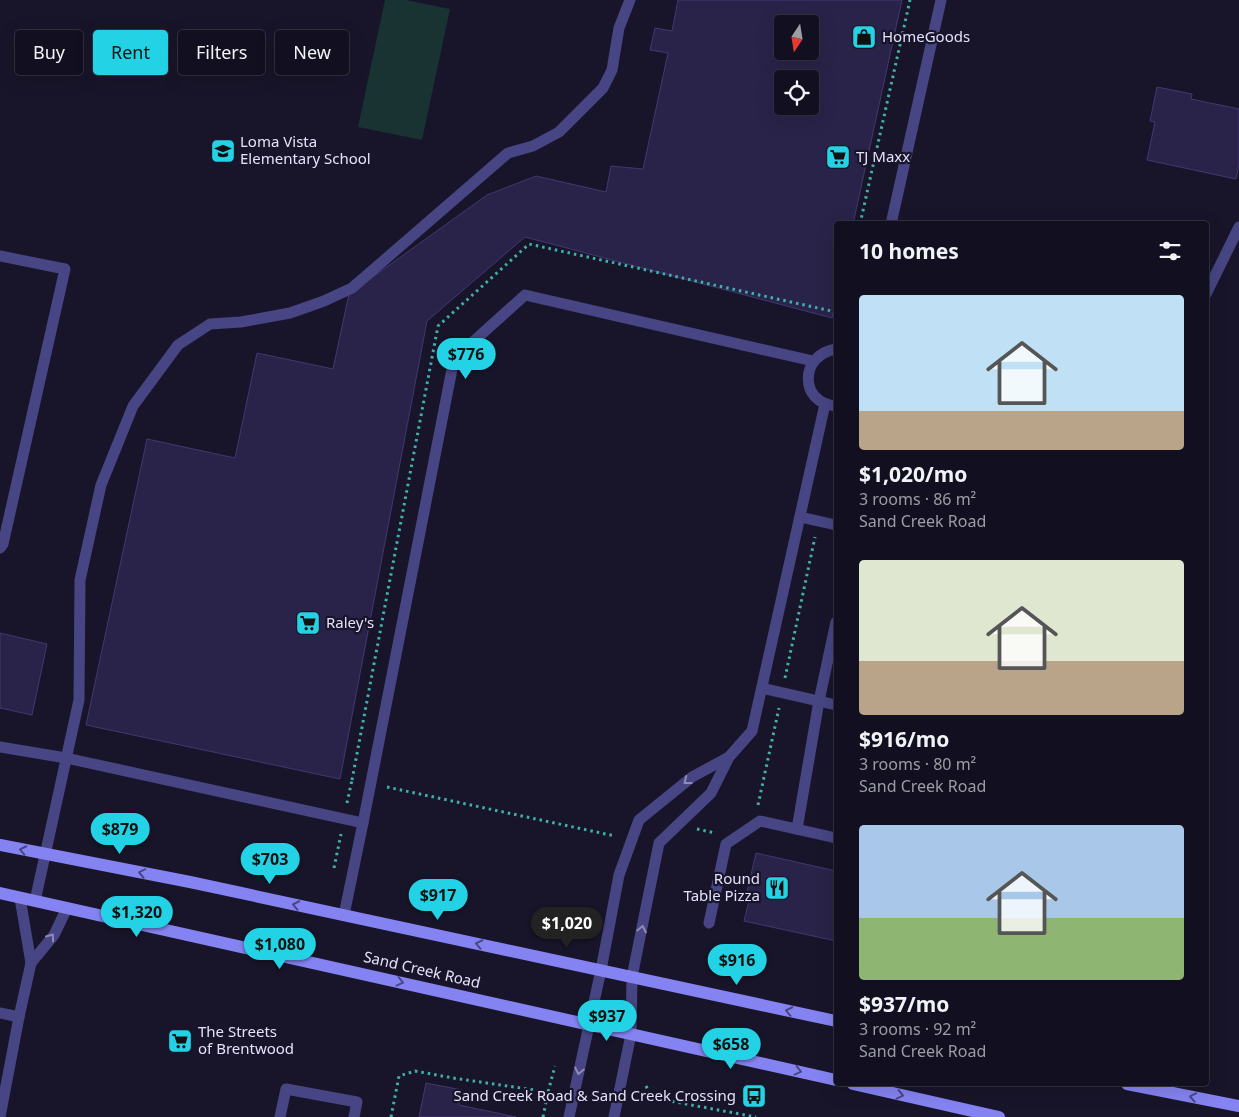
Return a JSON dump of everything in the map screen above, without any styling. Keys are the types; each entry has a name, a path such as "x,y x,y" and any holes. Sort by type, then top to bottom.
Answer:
{"main road":[{"path":"0,845 190,882 834,1021"},
{"name":"Sand Creek Road","path":"0,893 834,1080"},
{"path":"862,1086 999,1117"},
{"path":"1137,1086 1239,1106"}],"lane":[{"path":"35,901 79,700 80,580 101,484 133,406 178,345 210,324 241,322 290,312 324,301 352,288 508,153 532,146 559,132 603,88 612,70 619,28 630,0"},
{"path":"892,221 941,0"},
{"path":"1209,288 1239,227"},
{"path":"0,256 65,269 5,536 0,548"},
{"path":"344,915 454,360 525,294 813,361"},
{"path":"614,1117 631,1034 632,977 659,844 711,793 729,757 752,731 800,518 830,405 812,393 809,385 809,368 819,354 834,349"},
{"path":"800,518 834,525"},
{"path":"797,829 819,701 834,631"},
{"path":"762,688 834,705"},
{"path":"0,746 66,758 363,824"},
{"path":"569,1117 618,875 639,820 692,777 729,757"},
{"path":"709,923 726,844 760,821 834,838"},
{"path":"0,1117 31,963 20,898"},
{"path":"31,963 54,935 67,908"},
{"path":"0,1013 20,1016"},
{"path":"280,1117 286,1089 357,1102 354,1117"}],"path":[{"path":"861,221 910,0"},
{"path":"334,868 438,326 529,244 834,312"},
{"path":"352,780 620,837"},
{"path":"543,1117 555,1066"},
{"path":"391,1117 399,1076 414,1071 548,1092"},
{"path":"646,1086 651,1095 659,1099 756,1117"}],"green space":[{"path":"385,0 406,0 450,9 422,140 358,127"}],"building":[{"path":"678,0 902,0 854,221 834,221 834,308 832,318 525,237 427,321 340,779 86,725 147,439 235,458 257,353 333,369 349,294 487,195 536,176 606,192 611,166 643,169 668,53 650,50 655,28 672,31"},
{"path":"1157,87 1192,94 1191,99 1239,109 1239,166 1236,179 1147,160 1155,122 1150,121"},
{"path":"0,633 47,644 32,715 0,708"},
{"path":"756,853 834,871 834,941 744,921 751,893 747,892"},
{"path":"426,1083 462,1090 459,1105 516,1117 419,1117"}],"place":[{"name":"HomeGoods","path":"864,37"},
{"name":"Loma Vista Elementary School","path":"223,151"},
{"name":"TJ Maxx","path":"838,157"},
{"name":"Raley's","path":"308,623"},
{"name":"Round Table Pizza","path":"777,888"},
{"name":"The Streets of Brentwood","path":"180,1041"},
{"name":"Sand Creek Road & Sand Creek Crossing","path":"754,1096"}]}
